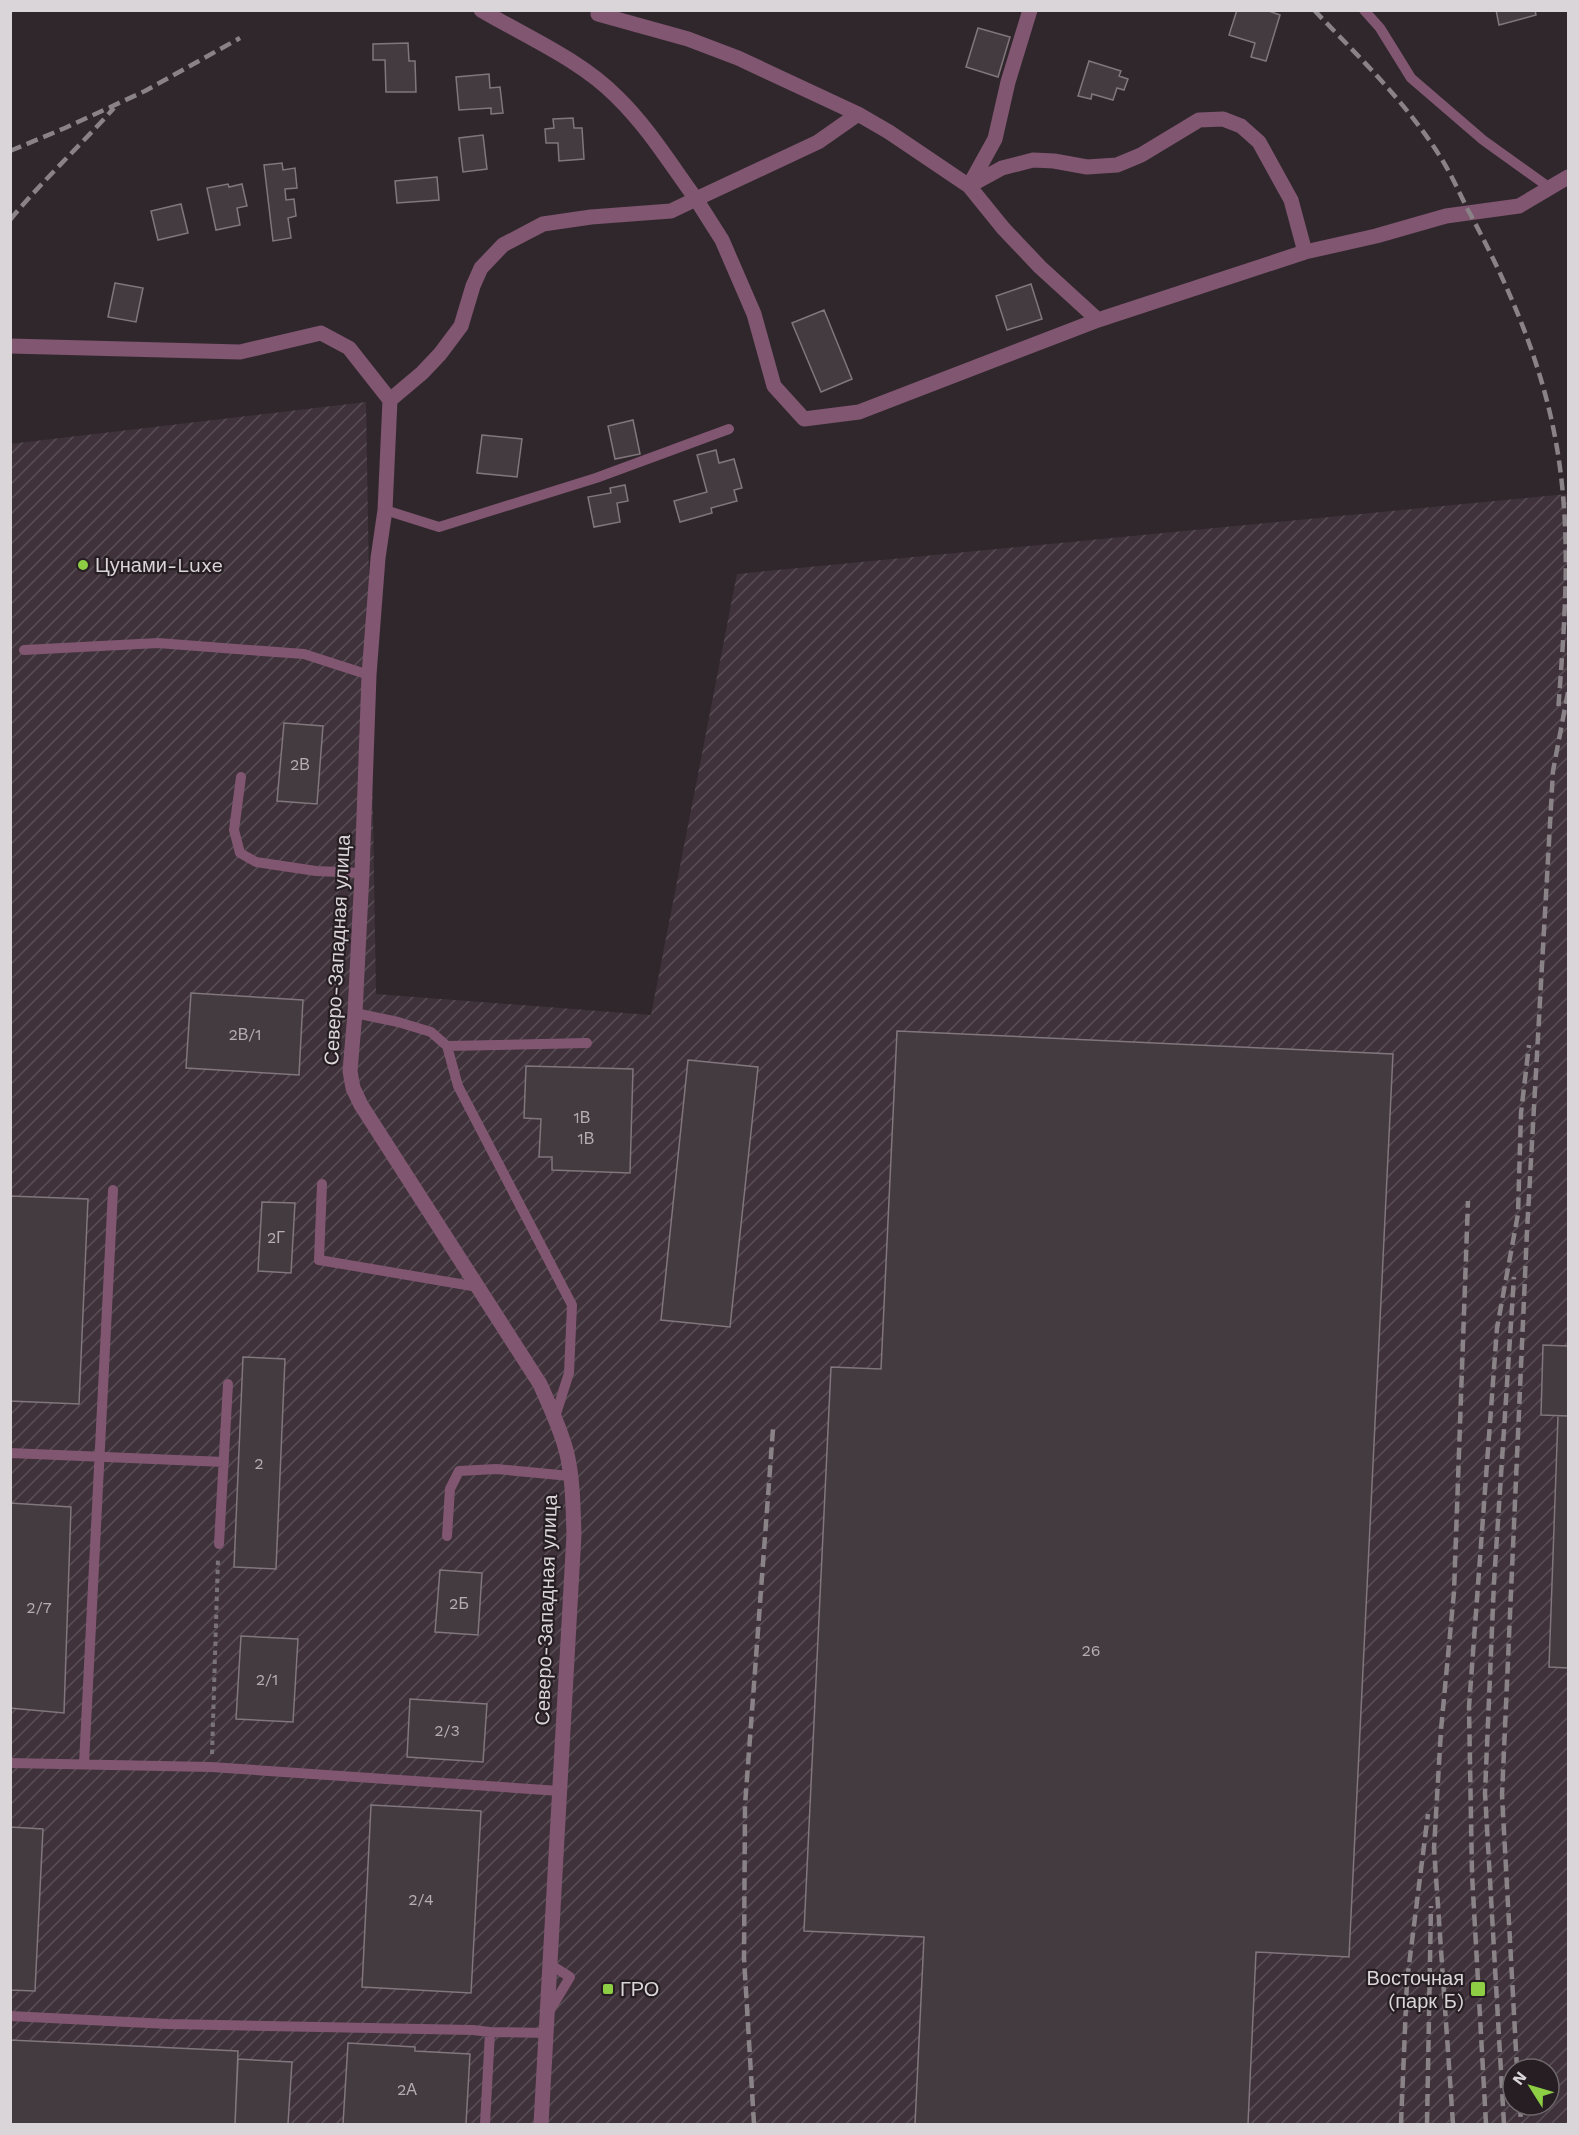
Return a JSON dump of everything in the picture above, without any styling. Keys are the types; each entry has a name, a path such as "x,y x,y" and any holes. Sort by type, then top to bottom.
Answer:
{"street":[{"path":"481,10 581,68 617,96 650,135 722,240 754,314 774,386 804,419 859,412 1098,320 1305,252 1376,236 1446,216 1519,207 1569,177"},
{"path":"969,186 995,139 1008,82 1030,10"},
{"path":"598,14 688,39 738,58 858,114 889,132 969,186 1033,260 1098,320"},
{"path":"10,346 240,352 321,333 349,348 390,400 422,373 461,326 481,268 503,245 543,224 591,217 671,211 818,142 858,114"},
{"path":"969,186 1002,168 1033,160 1087,167 1117,165 1141,155 1199,120 1223,119 1241,126 1259,142 1264,150 1291,200 1305,252"},
{"name":"Северо-Западная улица","path":"390,400 385,510 378,558 369,675 356,1013 350,1071 353,1088 362,1105 540,1384 555,1417 567,1455 574,1534 541,2124"}],"lane":[{"path":"1364,10 1380,28 1411,78 1483,140 1550,188"},
{"path":"385,510 439,527 596,478 729,429"},
{"path":"24,650 158,644 249,650 304,654 369,675"},
{"path":"241,777 234,830 240,853 256,862 316,871 362,873"},
{"path":"356,1013 431,1032 447,1046 458,1086 572,1305 569,1373 555,1417"},
{"path":"447,1046 587,1042"},
{"path":"322,1184 319,1260 478,1287"},
{"path":"84,1764 113,1190"},
{"path":"219,1544 228,1384"},
{"path":"10,1453 224,1462"},
{"path":"447,1536 450,1489 459,1471 496,1469 570,1476"},
{"path":"10,1763 211,1767 560,1791"},
{"path":"10,2016 168,2024 546,2033"},
{"path":"485,2124 490,2032"}],"path":[{"path":"211,1767 219,1544"}],"shaded area":[{"path":"366,402 376,994 651,1015 737,574 1568,494 1568,2124 11,2124 10,444"}],"building":[{"path":"1237,10 1266,10 1280,15 1266,61 1251,57 1255,43 1229,35"},
{"path":"1496,10 1535,10 1536,15 1499,25"},
{"path":"978,28 1010,37 998,77 966,67"},
{"path":"408,43 409,61 415,61 416,92 386,92 385,60 373,60 373,44"},
{"path":"1089,61 1121,71 1119,76 1128,79 1124,90 1117,88 1113,100 1092,94 1091,99 1078,96"},
{"path":"489,74 490,88 500,87 503,113 491,114 491,108 459,110 456,77"},
{"path":"573,118 574,128 582,128 584,159 559,161 558,143 546,143 545,129 554,128 553,119"},
{"path":"483,135 487,169 463,172 459,138"},
{"path":"282,163 283,170 295,168 297,188 285,189 286,200 294,199 296,216 288,218 291,238 273,241 264,165"},
{"path":"437,177 439,200 397,203 395,181"},
{"path":"228,184 229,187 242,184 247,206 237,208 240,225 216,230 207,188"},
{"path":"181,204 188,233 158,240 151,211"},
{"path":"115,283 143,288 136,322 108,317"},
{"path":"1031,284 1042,319 1007,330 996,296"},
{"path":"824,310 852,379 821,392 792,323"},
{"path":"633,420 640,454 615,459 608,426"},
{"path":"482,435 522,439 517,477 477,473"},
{"path":"716,450 719,463 734,459 742,488 734,490 737,501 711,508 712,513 680,522 674,501 707,492 697,455"},
{"path":"625,485 628,501 617,503 620,522 594,527 588,497 611,493 610,488"},
{"path":"284,723 323,726 317,804 277,801"},
{"path":"191,993 303,1000 299,1075 186,1068"},
{"path":"897,1031 1393,1054 1349,1957 1256,1952 1248,2124 915,2124 924,1937 804,1931 831,1367 881,1369"},
{"path":"688,1060 758,1067 730,1327 661,1320"},
{"path":"526,1066 633,1069 630,1173 552,1170 552,1157 539,1157 541,1119 524,1118"},
{"path":"10,1196 88,1199 79,1404 10,1401"},
{"path":"262,1202 295,1203 291,1273 258,1271"},
{"path":"1543,1345 1568,1346 1568,1416 1541,1415"},
{"path":"243,1357 285,1359 276,1569 234,1567"},
{"path":"1558,1416 1568,1416 1568,1668 1549,1667"},
{"path":"10,1503 71,1507 64,1713 10,1708"},
{"path":"440,1570 482,1573 478,1635 435,1632"},
{"path":"241,1636 298,1639 293,1722 236,1719"},
{"path":"410,1699 487,1704 483,1762 407,1757"},
{"path":"371,1805 481,1811 471,1993 362,1987"},
{"path":"10,1827 43,1829 35,1991 10,1990"},
{"path":"10,2040 238,2051 235,2124 10,2124"},
{"path":"348,2043 415,2047 415,2051 470,2054 466,2124 343,2124"},
{"path":"238,2059 292,2062 288,2124 235,2124"}],"railway":[{"path":"1314,10 1365,63 1428,138 1452,177 1499,272 1526,335 1547,400 1560,468 1563,498 1566,559 1558,712"},
{"path":"10,151 145,91 240,38"},
{"path":"10,220 114,108"},
{"path":"1516,2057 1502,1795 1527,1231 1553,771 1568,692"},
{"path":"1486,2124 1472,1874 1469,1707 1497,1328 1518,1214 1521,1113 1529,1045"},
{"path":"1453,2124 1434,1848 1441,1730 1454,1592 1468,1201"},
{"path":"1504,2124 1485,1793 1494,1582 1514,1277"},
{"path":"754,2124 744,1958 745,1805 773,1429"},
{"path":"1401,2124 1407,1981 1428,1814"},
{"path":"1427,2124 1431,1906"},
{"path":"1521,2117 1521,2124"}],"place":[{"name":"Цунами-Luxe","path":"83,565"},
{"name":"ГРО","path":"608,1989"},
{"name":"Восточная (парк Б)","path":"1478,1989"}]}
